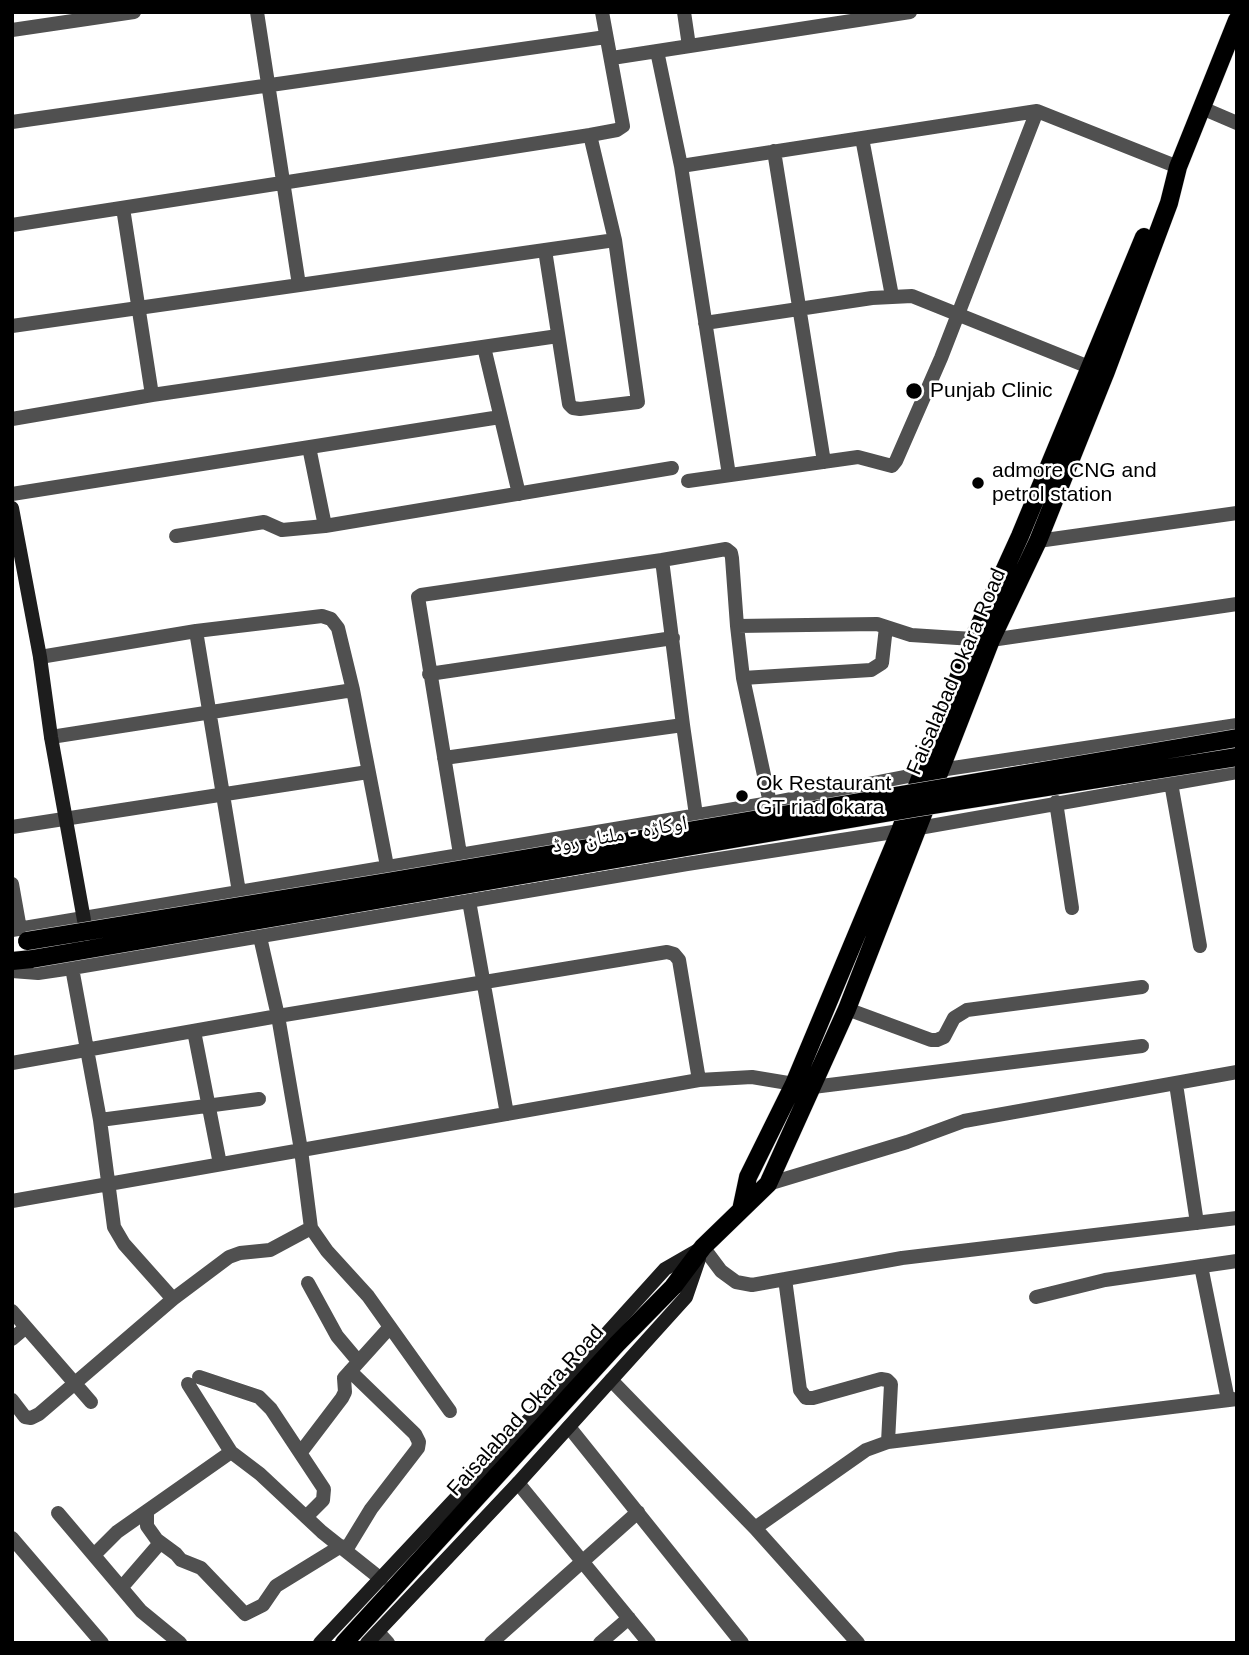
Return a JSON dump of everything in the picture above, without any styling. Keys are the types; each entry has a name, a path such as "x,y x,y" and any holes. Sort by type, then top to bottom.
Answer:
{"main road":[{"name":"Faisalabad Okara Road","path":"741,1210 748,1177 794,1084 922,773 982,639 1038,541 1105,374 1169,203 1177,172 1236,24"},
{"name":"Faisalabad Okara Road","path":"344,1643 673,1287 702,1247 768,1184 847,1009 919,828 982,639 1020,536 1160,200 1177,172"},
{"path":"12,508 16,543 40,657 83,920"},
{"name":"اوکاڑہ - ملتان روڈ","path":"21,940 401,880 1237,738"},
{"name":"اوکاڑہ - ملتان روڈ","path":"21,940 915,808 1237,757"},
{"name":"اوکاڑہ - ملتان روڈ","path":"12,961 21,940"},
{"path":"372,1637 518,1483 686,1297 702,1247"},
{"path":"320,1643 665,1269 702,1247"}],"street":[{"path":"12,30 134,12"},
{"path":"257,12 299,285"},
{"path":"12,225 617,130 622,127 603,12"},
{"path":"684,12 689,46"},
{"path":"611,58 910,12"},
{"path":"12,122 606,37"},
{"path":"657,51 681,166 729,475"},
{"path":"1202,108 1237,123"},
{"path":"681,166 1037,111 1177,172"},
{"path":"688,481 858,457 892,466 958,314 1037,111"},
{"path":"545,250 569,404 573,408 638,402 615,240 590,135"},
{"path":"862,138 892,296"},
{"path":"774,151 824,462"},
{"path":"123,208 152,395"},
{"path":"12,326 615,240"},
{"path":"705,323 892,296 912,296 1089,367"},
{"path":"12,419 152,395 558,336"},
{"path":"484,347 519,494"},
{"path":"12,494 500,417"},
{"path":"309,447 325,526"},
{"path":"176,536 264,523 282,530 325,526 672,468"},
{"path":"1038,541 1237,513"},
{"path":"460,854 417,602 421,595 726,550 731,553 743,678 771,803"},
{"path":"662,559 696,815"},
{"path":"737,626 877,624 911,635 982,639 1237,604"},
{"path":"40,657 196,631 322,616 331,619 338,628 354,690 387,866"},
{"path":"743,678 871,670 882,663 886,627"},
{"path":"196,631 239,892"},
{"path":"429,674 673,638"},
{"path":"51,737 354,690"},
{"path":"444,758 683,724"},
{"path":"12,884 21,940 83,920 239,892 771,803 922,773 1237,724"},
{"path":"12,827 368,772"},
{"path":"12,971 38,973 72,968 919,828 1237,772"},
{"path":"1171,783 1200,946"},
{"path":"1056,802 1072,908"},
{"path":"469,901 507,1114"},
{"path":"260,937 278,1016 301,1150 311,1228 327,1251 369,1296 450,1411"},
{"path":"12,1063 667,952 674,954 679,960 699,1080"},
{"path":"72,968 100,1120 114,1227 124,1244 173,1300"},
{"path":"847,1009 937,1040 944,1037 954,1018 968,1010 1142,987"},
{"path":"194,1031 220,1164"},
{"path":"813,1087 1142,1046"},
{"path":"768,1184 907,1142 964,1121 1237,1072"},
{"path":"12,1201 699,1080 752,1077 794,1084"},
{"path":"1176,1084 1197,1223"},
{"path":"100,1120 259,1099"},
{"path":"702,1247 721,1271 736,1282 752,1285 902,1258 1237,1218"},
{"path":"12,1400 25,1417 31,1418 229,1257 270,1250 311,1228"},
{"path":"1036,1297 1105,1280 1237,1261"},
{"path":"755,1528 866,1450 888,1442 1233,1400 1201,1265"},
{"path":"785,1279 800,1390 806,1398 813,1398 881,1379 887,1380 891,1384 888,1442"},
{"path":"147,1511 147,1526 160,1543 181,1560 201,1568 245,1614 263,1605 276,1586 343,1548 418,1448 419,1442 415,1434 354,1366 308,1283"},
{"path":"12,1311 90,1402"},
{"path":"301,1452 342,1398 345,1392 344,1378 390,1327"},
{"path":"12,1339 25,1328"},
{"path":"306,1517 325,1496 324,1489 271,1409 259,1397 194,1380 232,1452 306,1517 381,1579"},
{"path":"611,1380 755,1528 850,1640"},
{"path":"569,1427 742,1643"},
{"path":"94,1555 117,1532 232,1452"},
{"path":"518,1483 649,1643"},
{"path":"491,1643 638,1512"},
{"path":"58,1513 141,1611 180,1643"},
{"path":"12,1538 102,1643"},
{"path":"122,1587 160,1543"},
{"path":"600,1643 629,1618"},
{"path":"372,1637 388,1643"}],"place":[{"name":"Punjab Clinic","path":"914,391"},
{"name":"admore CNG and petrol station","path":"978,483"},
{"name":"Ok Restaurant GT riad okara","path":"742,796"}]}
